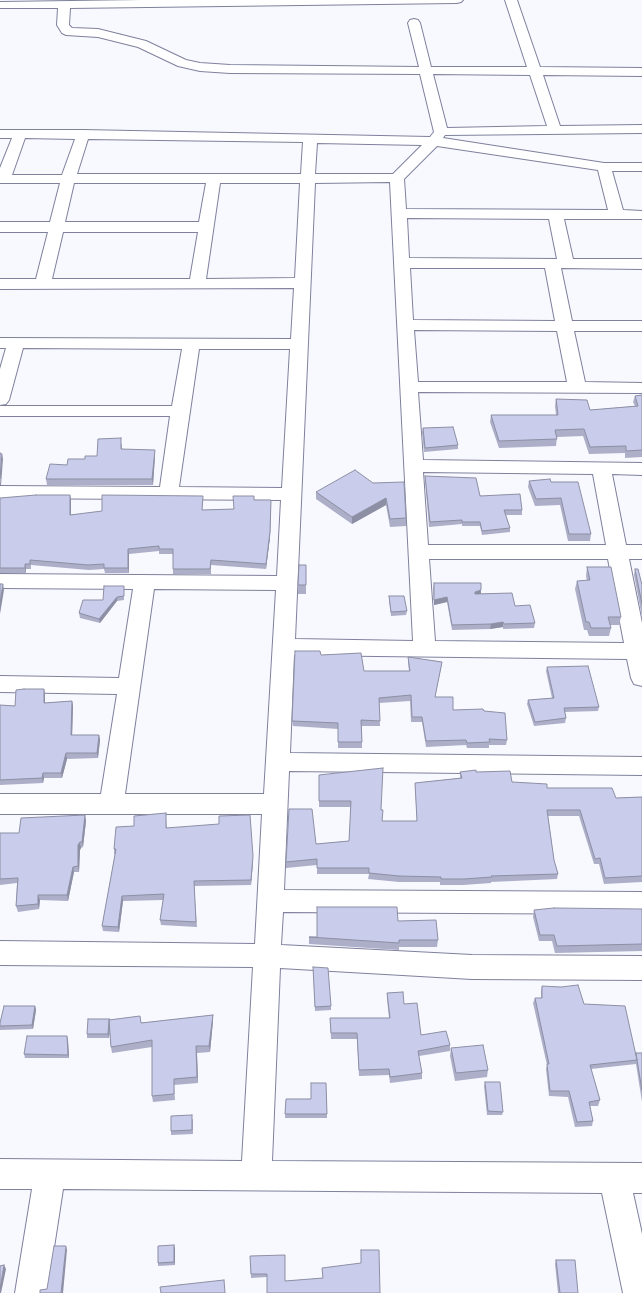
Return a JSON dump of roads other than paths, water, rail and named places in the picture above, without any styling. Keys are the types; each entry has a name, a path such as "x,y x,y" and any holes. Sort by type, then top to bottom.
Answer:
{"street":[{"path":"0,5 333,0 457,0"},
{"path":"511,0 554,130"},
{"path":"64,4 63,25 66,30 70,32 98,34 142,44 182,63 200,67 238,69 642,72"},
{"path":"414,23 426,70 437,137"},
{"path":"0,134 310,138 437,137 554,130 642,129"},
{"path":"20,134 2,179 397,178 437,137"},
{"path":"43,284 68,179 83,134"},
{"path":"437,137 604,167 642,167"},
{"path":"256,1176 310,138"},
{"path":"604,167 617,214"},
{"path":"197,283 214,178"},
{"path":"397,178 424,648"},
{"path":"399,213 642,215"},
{"path":"556,214 564,325 577,386"},
{"path":"0,227 206,227"},
{"path":"402,263 642,264"},
{"path":"0,284 303,283"},
{"path":"406,325 642,326"},
{"path":"0,400 8,343 300,344"},
{"path":"169,493 191,343"},
{"path":"409,387 577,386 642,388"},
{"path":"0,411 180,410"},
{"path":"413,466 642,469"},
{"path":"600,468 639,651 642,678"},
{"path":"0,492 292,494"},
{"path":"418,552 642,552"},
{"path":"0,581 287,583"},
{"path":"112,804 145,582"},
{"path":"284,647 639,651"},
{"path":"0,684 129,686"},
{"path":"277,762 642,766"},
{"path":"0,804 275,804"},
{"path":"270,900 642,903"},
{"path":"0,953 267,956 472,967 642,968"},
{"path":"0,1174 628,1178 639,1293"},
{"path":"31,1293 50,1174"}]}
